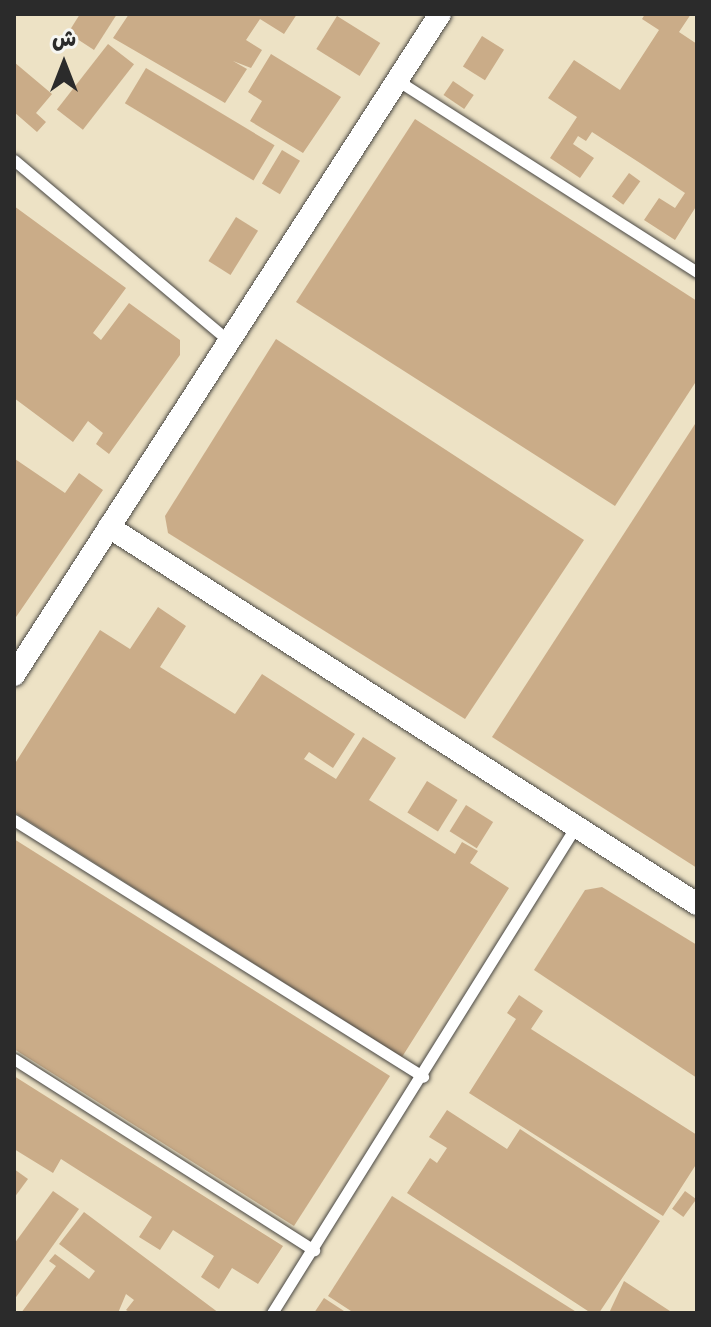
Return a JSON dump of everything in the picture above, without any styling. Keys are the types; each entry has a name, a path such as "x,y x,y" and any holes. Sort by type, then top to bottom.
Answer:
{"street":[{"path":"14,675 440,14"},
{"path":"109,527 697,904"}],"lane":[{"path":"397,80 697,272"},
{"path":"14,160 228,340"},
{"path":"14,820 423,1077"},
{"path":"272,1313 423,1077 576,826"},
{"path":"14,1059 314,1250"}],"building":[{"path":"80,14 117,14 94,50 68,33"},
{"path":"129,14 297,14 284,34 260,19 246,40 262,50 251,68 233,61 247,69 225,103 113,38"},
{"path":"645,14 691,14 679,32 697,44 697,205 675,240 644,220 659,198 675,208 685,193 640,163 592,132 586,141 578,136 573,144 594,158 580,178 550,158 577,117 548,98 574,60 620,90 659,30 642,19"},
{"path":"337,16 380,43 360,76 316,49"},
{"path":"482,36 504,50 485,80 463,67"},
{"path":"108,44 134,64 83,130 57,109"},
{"path":"271,54 341,97 303,153 250,121 262,101 248,92"},
{"path":"14,62 52,94 36,113 46,122 37,132 14,112"},
{"path":"146,68 275,145 253,180 125,103"},
{"path":"453,81 474,95 464,109 443,95"},
{"path":"415,119 697,301 697,380 615,506 296,302"},
{"path":"282,150 300,161 280,194 262,183"},
{"path":"629,173 640,181 623,205 612,196"},
{"path":"14,206 126,288 93,333 101,340 129,303 180,340 180,355 109,454 96,444 103,433 88,421 73,442 14,398"},
{"path":"236,217 258,231 230,275 208,261"},
{"path":"276,339 584,540 465,719 168,533 165,516"},
{"path":"697,421 697,868 492,737"},
{"path":"15,459 65,493 79,473 103,490 14,620"},
{"path":"158,607 186,626 160,667 235,714 262,674 355,734 333,768 309,752 304,759 336,779 363,737 396,758 369,800 455,854 462,842 478,851 470,863 509,888 402,1057 14,812 14,765 100,630 130,649"},
{"path":"427,781 458,800 438,831 407,812"},
{"path":"466,805 493,822 477,848 450,831"},
{"path":"14,839 390,1076 294,1226 14,1049"},
{"path":"602,887 697,945 697,1078 534,970 585,890"},
{"path":"519,995 543,1011 531,1029 697,1135 697,1163 663,1216 469,1093 516,1019 507,1013"},
{"path":"14,1076 283,1246 258,1284 232,1268 219,1289 201,1277 214,1256 173,1230 160,1250 139,1237 152,1217 61,1159 53,1173 14,1149"},
{"path":"447,1110 507,1149 520,1129 660,1221 599,1313 591,1313 407,1193 430,1158 437,1163 447,1148 429,1137"},
{"path":"14,1169 28,1179 14,1198"},
{"path":"53,1191 79,1209 14,1300 14,1244"},
{"path":"685,1191 696,1199 683,1217 672,1209"},
{"path":"392,1196 578,1313 354,1313 328,1296"},
{"path":"84,1212 219,1313 131,1313 126,1310 134,1300 126,1294 118,1313 21,1313 56,1266 49,1261 55,1254 89,1279 95,1271 59,1244"},
{"path":"624,1281 673,1313 609,1313"},
{"path":"324,1298 347,1313 314,1313"}]}
